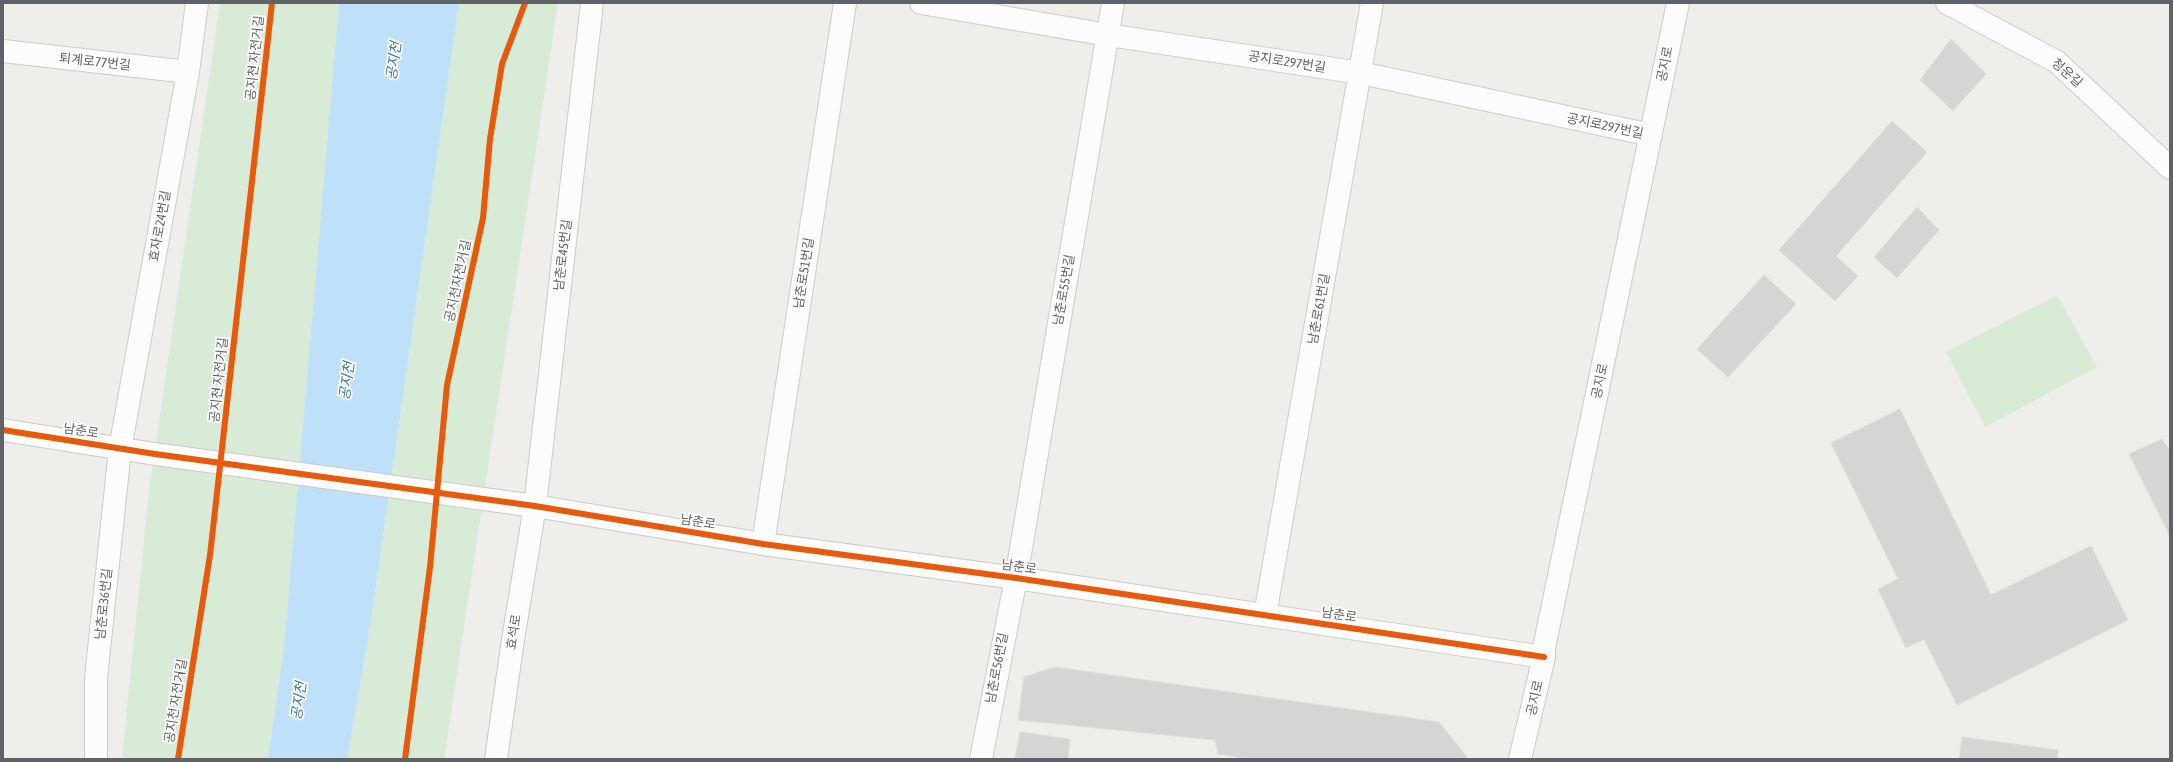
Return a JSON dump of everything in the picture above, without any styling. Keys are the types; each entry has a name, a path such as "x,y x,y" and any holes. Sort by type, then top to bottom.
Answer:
{"street":[{"name":"효자로24번길","path":"120,449 188,72 197,3"},
{"name":"남춘로45번길","path":"535,506 592,3"},
{"name":"남춘로51번길","path":"763,544 845,3"},
{"name":"공지로297번길","path":"921,3 1108,35 1361,73 1651,136"},
{"name":"남춘로55번길","path":"1016,578 1113,3"},
{"name":"남춘로61번길","path":"1265,615 1361,73 1372,3"},
{"name":"공지로","path":"1520,759 1544,657 1544,648 1678,3"},
{"name":"청운길","path":"1947,3 2057,62 2170,168"},
{"name":"퇴계로77번길","path":"3,51 188,72"},
{"name":"남춘로","path":"3,430 120,449 535,506 763,544 1016,578 1544,657"},
{"name":"남춘로36번길","path":"96,759 96,678 120,449"},
{"name":"효석로","path":"496,759 512,640 535,506"},
{"name":"남춘로56번길","path":"981,759 1016,578"}],"green space":[{"path":"220,3 339,3 284,647 268,759 122,759 149,491"},
{"path":"459,3 558,3 444,759 347,759 370,627"},
{"path":"2057,295 2097,367 1985,427 1946,352"}],"water":[{"name":"공지천","path":"339,3 459,3 370,627 347,759 268,759 284,647"}],"building":[{"path":"1951,39 1986,74 1953,111 1920,80"},
{"path":"1892,121 1927,152 1836,256 1858,276 1835,301 1779,250"},
{"path":"1917,207 1939,230 1897,278 1874,257"},
{"path":"1764,275 1796,304 1728,377 1697,349"},
{"path":"1900,409 1991,595 2091,546 2128,620 1957,705 1924,639 1906,648 1878,589 1898,579 1831,443"},
{"path":"2162,439 2170,451 2170,536 2129,454"},
{"path":"1055,667 1439,722 1467,757 1466,759 1249,759 1218,754 1215,740 1018,720 1024,677"},
{"path":"1020,732 1070,739 1068,759 1015,759"},
{"path":"1962,737 2058,750 2057,759 1959,759"}],"cycle path":[{"name":"공지천 자전거길","path":"178,759 210,555 272,3"},
{"name":"공지천자전거길","path":"405,759 430,567 447,385 483,218 490,139 502,64 525,3"},
{"path":"3,430 155,454 535,506 763,544 1016,578 1544,657"}]}
